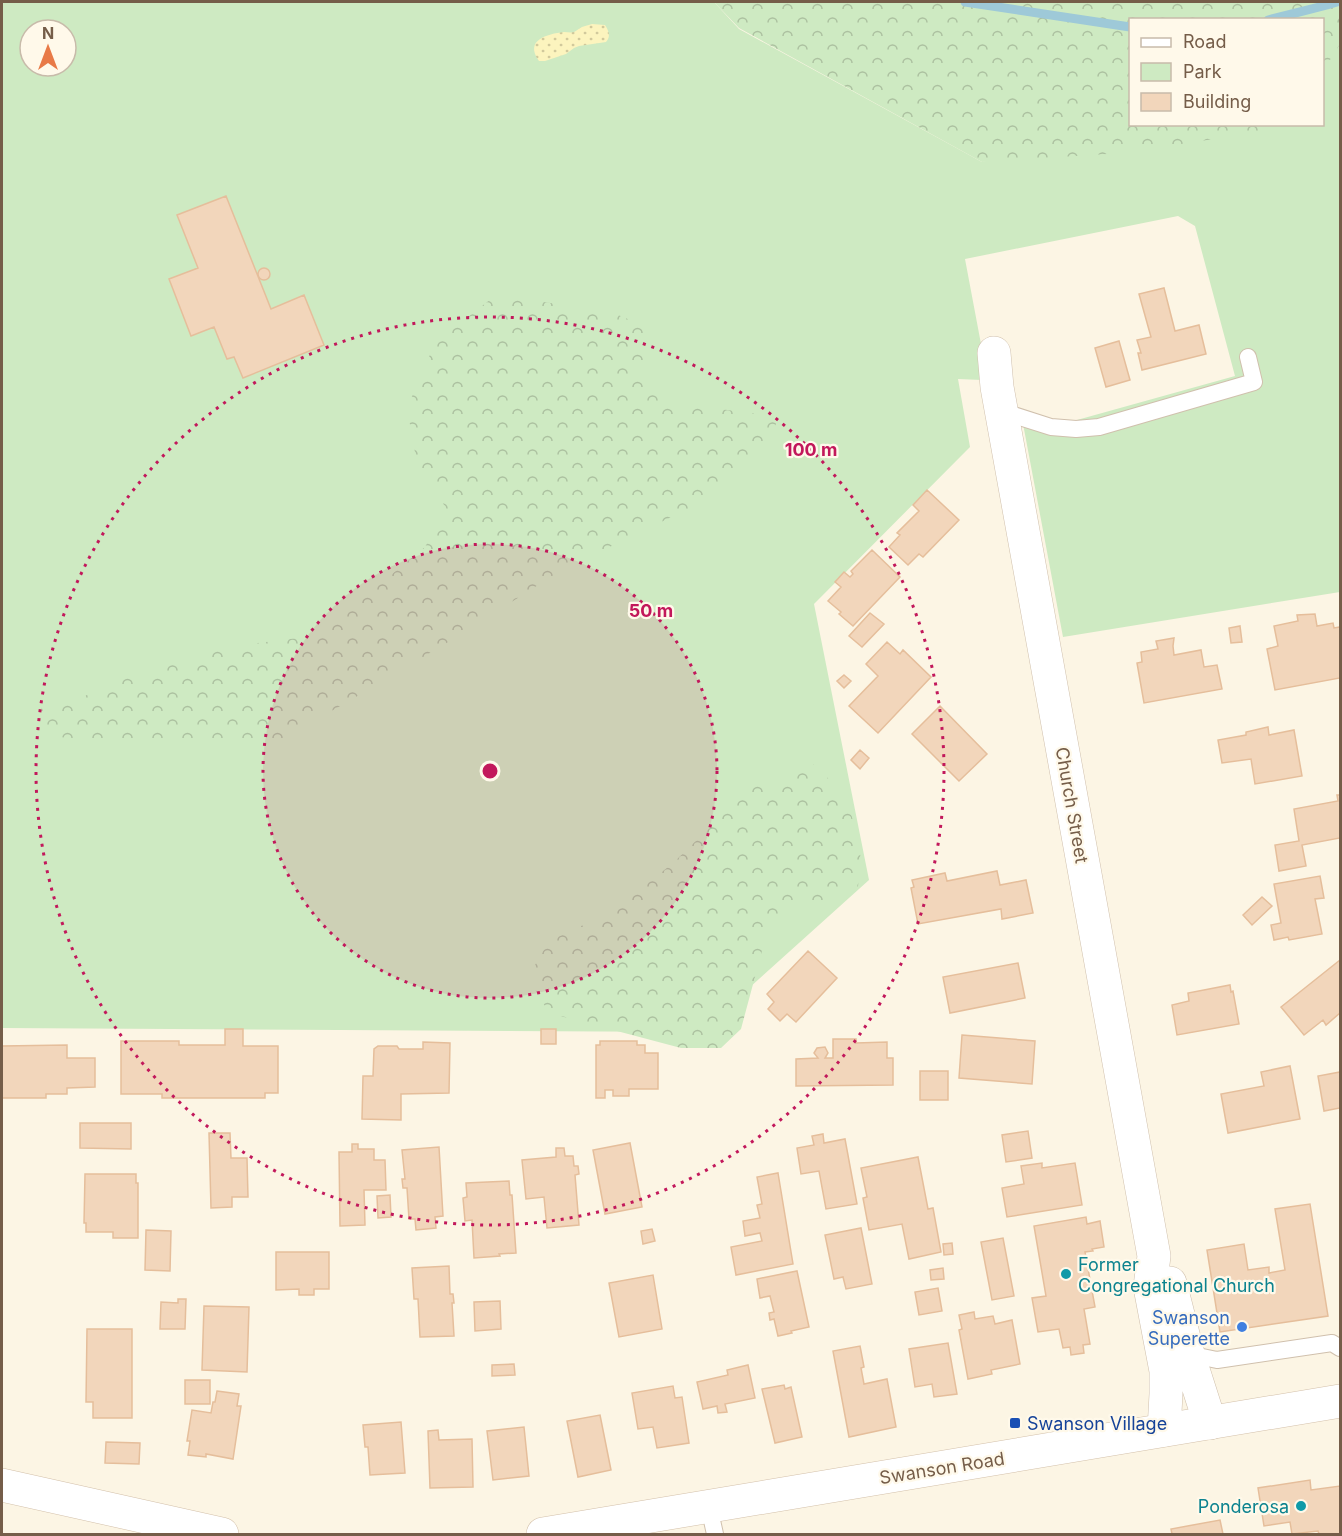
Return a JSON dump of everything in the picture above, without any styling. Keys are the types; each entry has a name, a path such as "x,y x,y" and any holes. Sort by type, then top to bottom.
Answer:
{"street":[{"name":"Church Street","path":"994,353 1001,411 1154,1256 1150,1287 1166,1371 1164,1431"},
{"name":"Church Street","path":"1154,1256 1170,1282 1188,1354 1210,1423"},
{"name":"Swanson Road","path":"543,1534 712,1521 1164,1431 1341,1401"},
{"path":"2,1485 222,1534"}],"lane":[{"path":"1001,411 1051,427 1076,429 1099,427 1254,382 1248,357"},
{"path":"1188,1354 1217,1360 1332,1343 1341,1348"}],"green space":[{"path":"2,2 714,2 739,29 982,162 1129,124 1324,126 1324,18 1340,4 1340,592 1063,637 1021,413 1059,425 1235,376 1195,226 1178,216 965,259 981,344 982,380 958,379 970,447 814,604 869,880 700,1032 2,1028"},
{"path":"714,2 1340,2 1340,44 1324,69 1324,18 1129,18 1129,126 1267,126 1259,132 1123,153 982,162 739,28"},
{"path":"496,295 611,312 647,327 642,373 669,402 778,417 769,447 688,509 560,571 460,635 279,740 146,743 58,737 40,723 42,706 68,704 112,683 226,647 298,638 380,584 425,547 447,510 416,458 407,408 435,343"},
{"path":"817,763 849,808 861,845 858,887 795,910 767,932 741,1029 721,1048 681,1048 549,1013 528,977 549,941 609,913 672,864 754,785 776,784"}],"sand":[{"path":"592,24 605,25 609,34 606,42 579,46 566,54 539,61 534,48 540,39 557,33 574,32"}],"building":[{"path":"226,196 271,309 304,295 324,345 243,378 234,357 227,359 214,327 191,336 169,279 198,268 177,215"},
{"path":"264,268 270,274 264,280 258,274"},
{"path":"1164,288 1175,331 1199,325 1206,354 1142,370 1138,353 1141,353 1137,340 1151,337 1139,294"},
{"path":"1119,341 1130,380 1106,387 1095,348"},
{"path":"927,490 959,520 923,557 919,554 908,565 889,547 900,535 897,533 919,511 913,505"},
{"path":"872,550 900,577 853,626 828,601 841,587 835,582 844,572 850,577 853,574 851,571"},
{"path":"870,613 884,624 862,647 849,636"},
{"path":"1315,614 1317,626 1333,623 1334,628 1340,627 1340,678 1275,690 1267,649 1278,646 1274,626 1298,621 1297,615"},
{"path":"1240,626 1242,642 1231,643 1229,628"},
{"path":"1174,638 1174,655 1201,650 1204,667 1217,665 1222,689 1144,703 1137,663 1142,662 1141,652 1158,649 1156,641"},
{"path":"887,642 900,654 903,650 931,677 878,733 849,706 878,676 866,664"},
{"path":"844,675 851,681 844,688 837,681"},
{"path":"940,706 987,754 959,781 912,734"},
{"path":"1268,727 1269,735 1294,730 1302,776 1255,784 1251,759 1222,763 1218,740 1246,735 1246,732"},
{"path":"860,750 869,758 860,769 851,760"},
{"path":"1337,795 1340,795 1340,838 1302,845 1306,866 1279,871 1275,845 1299,841 1294,809 1338,801"},
{"path":"997,871 1000,885 1026,880 1033,913 1002,919 1001,909 918,924 911,888 914,887 912,880 945,873 947,881"},
{"path":"1320,876 1324,898 1315,899 1322,934 1289,940 1288,937 1274,940 1271,925 1281,923 1274,884"},
{"path":"1262,897 1272,906 1252,925 1243,915"},
{"path":"808,951 837,978 796,1022 787,1014 780,1021 768,1009 774,1002 767,994"},
{"path":"1340,960 1340,1013 1326,1025 1323,1020 1304,1035 1281,1007"},
{"path":"1018,963 1025,998 950,1013 943,977"},
{"path":"1230,985 1239,1024 1177,1035 1172,1005 1189,1001 1188,993"},
{"path":"225,1029 243,1029 243,1046 278,1046 278,1093 265,1093 265,1098 162,1098 162,1094 121,1094 121,1041 179,1041 179,1045 225,1045"},
{"path":"541,1029 556,1029 556,1044 541,1044"},
{"path":"962,1035 1035,1041 1032,1084 959,1078"},
{"path":"833,1039 856,1039 856,1043 887,1042 887,1058 893,1058 893,1085 796,1086 796,1059 818,1058 814,1053 817,1048 825,1047 828,1053 825,1058 833,1058"},
{"path":"600,1041 637,1041 637,1045 645,1045 645,1053 658,1053 658,1089 629,1089 629,1096 613,1096 613,1090 605,1090 605,1098 596,1098 596,1045 600,1045"},
{"path":"423,1042 450,1043 449,1093 401,1094 401,1120 362,1119 363,1076 373,1076 374,1049 378,1046 397,1046 399,1049 423,1049"},
{"path":"67,1045 67,1058 95,1058 95,1087 67,1088 67,1094 46,1094 46,1098 2,1098 2,1046"},
{"path":"1290,1066 1300,1119 1228,1133 1221,1094 1264,1086 1261,1072"},
{"path":"920,1071 948,1071 948,1100 920,1100"},
{"path":"1340,1072 1340,1108 1324,1111 1318,1076"},
{"path":"80,1123 131,1123 131,1149 80,1148"},
{"path":"1028,1131 1032,1158 1006,1162 1002,1135"},
{"path":"209,1133 230,1133 231,1158 247,1158 248,1197 232,1197 232,1207 211,1208"},
{"path":"823,1134 824,1143 845,1139 857,1204 826,1209 819,1171 801,1174 797,1148 814,1145 812,1136"},
{"path":"630,1143 642,1207 605,1214 593,1150"},
{"path":"352,1144 358,1144 358,1149 374,1149 374,1160 385,1160 386,1190 364,1190 365,1225 340,1226 339,1152 352,1152"},
{"path":"439,1147 443,1216 435,1217 436,1228 416,1230 415,1219 409,1219 407,1188 403,1188 402,1179 405,1179 402,1150"},
{"path":"556,1148 564,1148 565,1156 573,1156 574,1166 578,1166 579,1174 575,1175 579,1225 547,1228 544,1197 526,1199 522,1160 556,1157"},
{"path":"918,1157 928,1209 933,1208 941,1252 909,1259 902,1224 869,1230 863,1198 867,1197 861,1168"},
{"path":"1042,1163 1042,1168 1075,1163 1082,1205 1007,1217 1002,1188 1024,1184 1021,1166"},
{"path":"778,1173 793,1264 736,1275 731,1247 762,1241 760,1233 745,1236 743,1221 760,1218 757,1205 762,1204 757,1177"},
{"path":"85,1174 136,1174 138,1238 113,1238 113,1232 86,1232 86,1223 84,1223"},
{"path":"509,1181 516,1253 474,1258 472,1220 465,1221 463,1198 467,1197 466,1183"},
{"path":"390,1195 391,1217 378,1218 377,1196"},
{"path":"1310,1204 1328,1316 1220,1332 1207,1250 1244,1244 1248,1270 1269,1267 1269,1273 1285,1270 1275,1209"},
{"name":"Former Congregational Church","path":"1086,1217 1087,1224 1100,1221 1104,1247 1085,1252 1095,1307 1084,1309 1090,1344 1083,1345 1084,1353 1071,1355 1070,1347 1063,1348 1059,1329 1038,1332 1032,1298 1046,1296 1034,1226"},
{"path":"861,1228 872,1284 846,1289 843,1277 834,1279 825,1235"},
{"path":"652,1229 655,1241 643,1244 641,1231"},
{"path":"146,1230 171,1231 170,1271 145,1270"},
{"path":"1003,1238 1014,1296 992,1300 981,1242"},
{"path":"952,1243 953,1254 944,1255 943,1244"},
{"path":"276,1252 329,1252 329,1289 314,1289 314,1295 299,1295 299,1289 276,1290"},
{"path":"449,1266 450,1294 453,1294 454,1303 452,1303 454,1336 420,1337 418,1299 414,1299 412,1268"},
{"path":"943,1268 944,1279 931,1280 930,1270"},
{"path":"797,1271 809,1327 778,1336 774,1319 770,1320 769,1313 774,1312 770,1296 760,1298 757,1279"},
{"path":"653,1275 662,1329 619,1337 609,1283"},
{"path":"938,1288 942,1311 919,1315 915,1292"},
{"path":"178,1299 186,1299 185,1329 160,1329 161,1302 178,1303"},
{"path":"500,1301 501,1329 475,1331 474,1302"},
{"path":"204,1306 249,1307 247,1372 202,1370"},
{"path":"974,1312 975,1319 993,1316 995,1324 1012,1320 1020,1364 991,1370 992,1374 968,1379 959,1330 962,1329 959,1315"},
{"path":"87,1329 132,1329 132,1418 93,1418 93,1402 86,1402"},
{"path":"948,1343 957,1394 934,1397 932,1384 915,1387 909,1349"},
{"path":"860,1346 864,1384 887,1379 896,1427 849,1437 833,1351"},
{"path":"514,1364 515,1375 492,1376 492,1365"},
{"path":"748,1365 755,1398 725,1404 727,1412 718,1413 717,1406 703,1409 697,1382 728,1375 727,1370"},
{"path":"185,1380 210,1380 210,1404 185,1404"},
{"path":"784,1385 785,1389 791,1387 802,1437 775,1443 762,1389"},
{"path":"673,1386 675,1398 682,1397 689,1443 657,1448 653,1427 638,1429 632,1393"},
{"path":"217,1391 239,1394 237,1406 241,1406 233,1459 206,1454 206,1457 188,1455 190,1441 187,1441 192,1410 211,1413"},
{"path":"600,1415 611,1470 578,1477 567,1421"},
{"path":"401,1422 405,1473 370,1475 368,1447 365,1447 363,1425"},
{"path":"524,1427 529,1476 493,1480 487,1431"},
{"path":"438,1430 439,1440 472,1439 473,1487 430,1488 428,1431"},
{"path":"106,1442 140,1443 139,1464 105,1463"},
{"name":"Ponderosa","path":"1310,1480 1311,1490 1340,1486 1340,1534 1319,1534 1318,1531 1292,1534 1290,1522 1264,1526 1258,1488"},
{"path":"1220,1520 1223,1534 1172,1534 1171,1529"}],"waterway":[{"path":"965,2 1129,27"},
{"path":"1276,18 1337,2"}],"place":[{"name":"Former Congregational Church","path":"1066,1274"},
{"name":"Swanson Superette","path":"1242,1327"},
{"name":"Swanson Village","path":"1015,1423"},
{"name":"Ponderosa","path":"1301,1506"}]}
